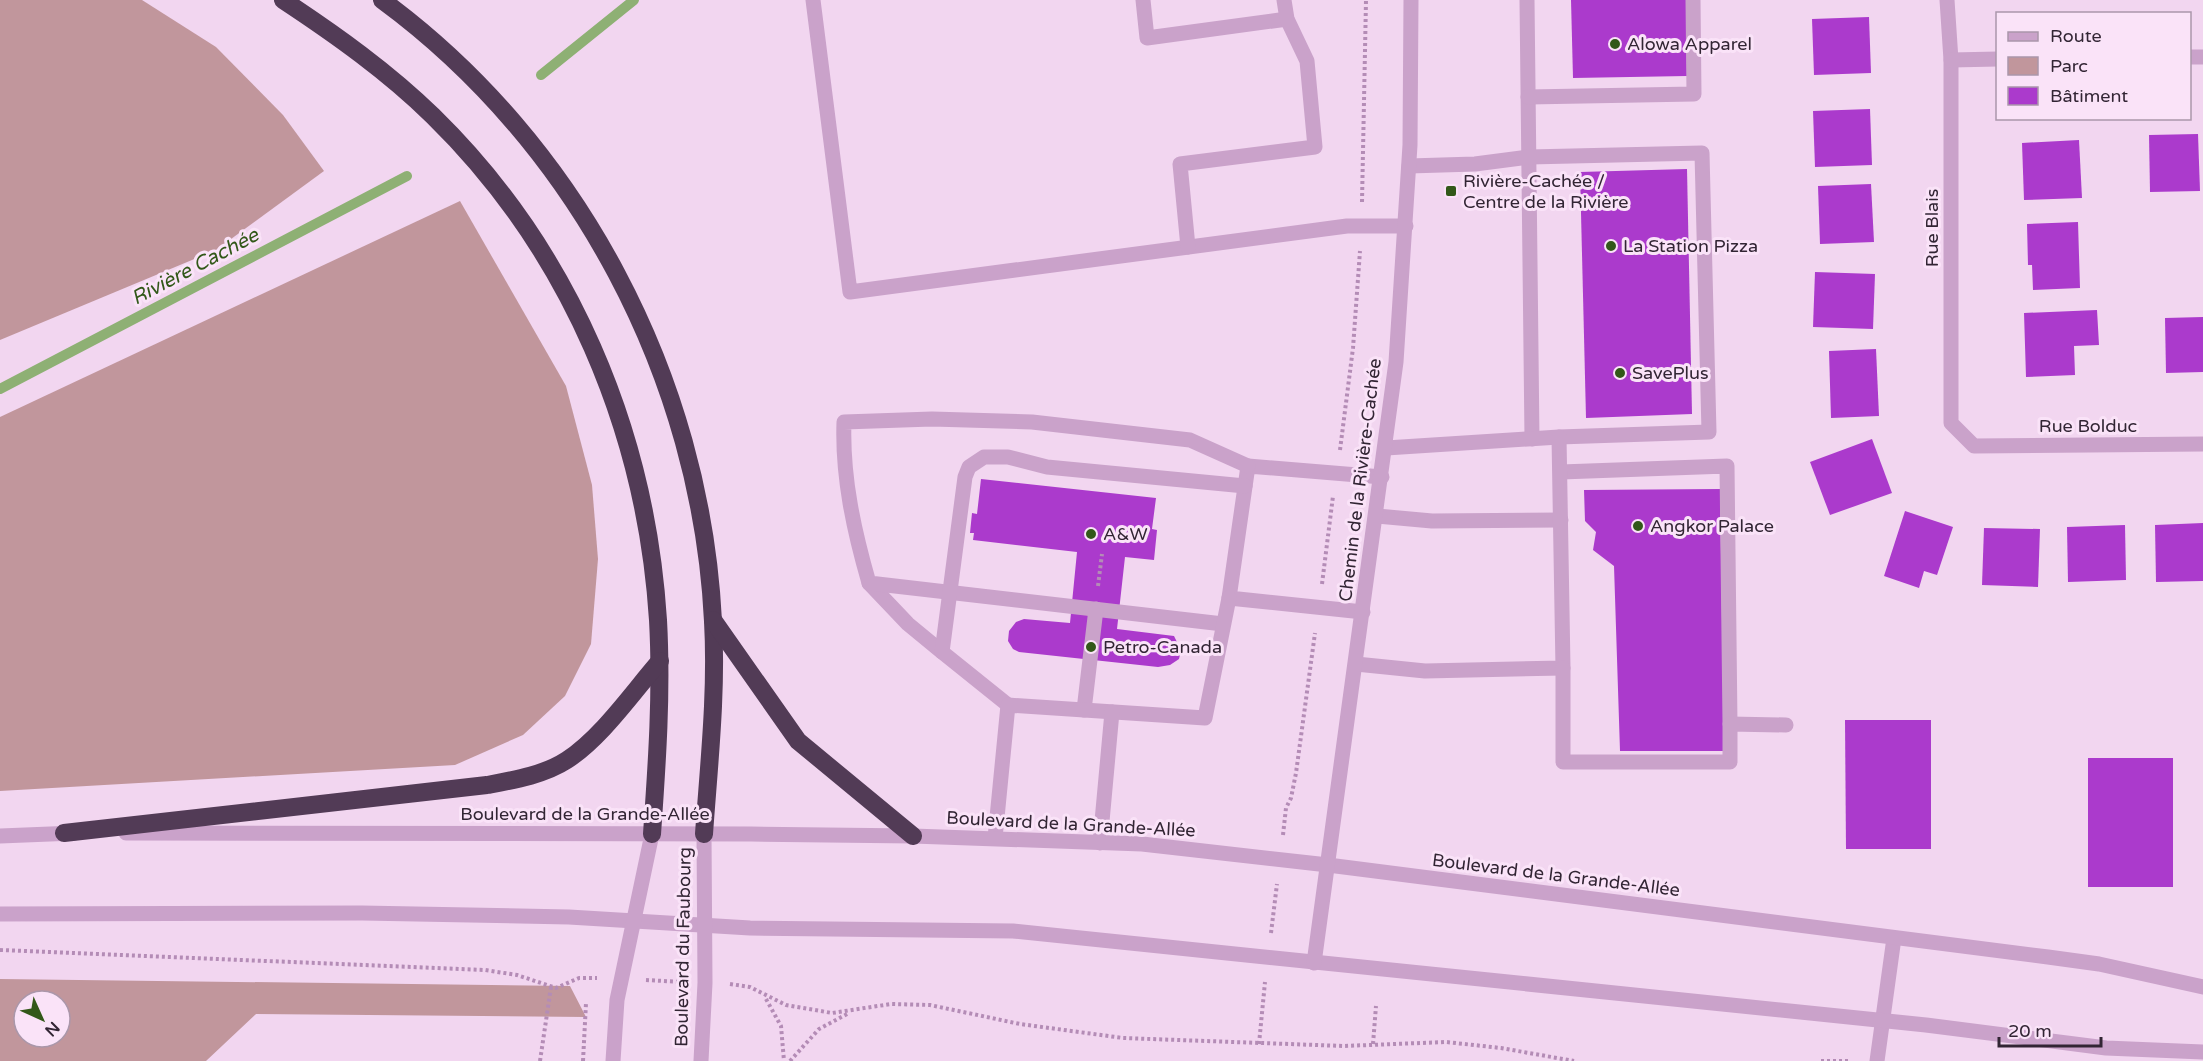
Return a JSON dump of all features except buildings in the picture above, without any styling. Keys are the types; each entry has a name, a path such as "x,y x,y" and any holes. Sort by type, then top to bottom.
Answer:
{"highway":[{"path":"284,0 398,84 434,117 515,211 561,285 598,356 630,451 650,545 660,661 652,834"},
{"path":"382,0 445,50 512,118 576,203 605,251 649,342 682,432 702,516 713,620 714,664 704,834"},
{"path":"713,620 798,741 913,836"},
{"path":"64,832 462,788 532,775 567,760 596,736 660,661"}],"street":[{"path":"813,0 850,292 1347,226 1406,226"},
{"path":"1143,0 1148,38 1287,19"},
{"path":"1188,247 1180,164 1315,147 1307,61 1287,19 1284,0"},
{"name":"Chemin de la Rivière-Cachée","path":"1314,963 1377,516 1397,352 1409,166 1411,0"},
{"path":"1527,0 1532,439"},
{"path":"1528,97 1694,94 1693,0"},
{"name":"Rue Blais","path":"1947,0 1951,60 1951,423 1974,446"},
{"path":"1951,60 1996,59"},
{"path":"1386,448 1559,437 1709,432 1702,153 1529,157 1475,164 1409,166"},
{"path":"1248,466 1229,598 1205,718 1008,705 908,624 869,583 857,541 848,488 843,449 844,422 932,419 1043,423 1190,440 1248,466 1382,477"},
{"path":"1559,437 1563,762 1730,762 1726,466 1561,472"},
{"name":"Rue Bolduc","path":"1974,446 2203,444"},
{"path":"942,652 965,477 969,467 984,457 1008,457 1047,467 1245,486"},
{"path":"1377,516 1432,521 1561,520"},
{"path":"869,583 1223,624"},
{"path":"1229,598 1363,612"},
{"path":"1084,710 1096,609"},
{"path":"1356,664 1425,670 1563,668"},
{"path":"995,838 1008,705"},
{"path":"1100,843 1112,712"},
{"path":"1730,724 1786,725"},
{"name":"Boulevard de la Grande-Allée","path":"0,836 64,832 704,834 913,836 1142,844 1328,865 2099,964 2203,987"},
{"name":"Boulevard du Faubourg","path":"613,1061 617,1000 636,920 652,834"},
{"name":"Boulevard du Faubourg","path":"701,1061 704,834"},
{"path":"0,914 205,912 636,920 750,928 1013,931 1882,1021 2106,1048 2203,1052"},
{"path":"1876,1061 1894,938"}],"path":[{"path":"1362,210 1366,0"},
{"name":"Chemin de la Rivière-Cachée","path":"1343,432 1353,348 1360,241"},
{"name":"Chemin de la Rivière-Cachée","path":"1324,570 1331,509"},
{"path":"1096,609 1102,554"},
{"path":"1259,1044 1286,808 1292,798 1314,643"},
{"path":"0,950 485,970 524,976 551,987 561,987 579,978"},
{"path":"651,980 661,981"},
{"path":"736,985 750,987 764,996 800,1009 832,1013 891,1004 930,1005 1078,1033 1146,1040 1259,1044 1473,1044 1574,1061"},
{"path":"540,1061 551,987"},
{"path":"764,996 782,1026 784,1061"},
{"path":"583,1061 586,1003"},
{"path":"1373,1044 1376,1006"},
{"path":"790,1061 819,1029 833,1020 859,1010"},
{"path":"1823,1060 1848,1061"}],"green space":[{"path":"0,0 142,0 216,47 283,115 324,171 216,250 0,340"},
{"path":"460,201 566,386 592,485 598,559 591,644 565,696 523,735 455,765 0,791 0,417"},
{"path":"0,979 570,986 586,1017 256,1014 206,1061 0,1061"}],"waterway":[{"name":"Rivière Cachée","path":"541,75 634,0"},
{"name":"Rivière Cachée","path":"0,389 407,176"}],"place":[{"name":"Alowa Apparel","path":"1615,44"},
{"name":"Rivière-Cachée / Centre de la Rivière","path":"1451,191"},
{"name":"La Station Pizza","path":"1611,246"},
{"name":"SavePlus","path":"1620,373"},
{"name":"Angkor Palace","path":"1638,526"},
{"name":"A&W","path":"1091,534"},
{"name":"Petro-Canada","path":"1091,647"}]}
